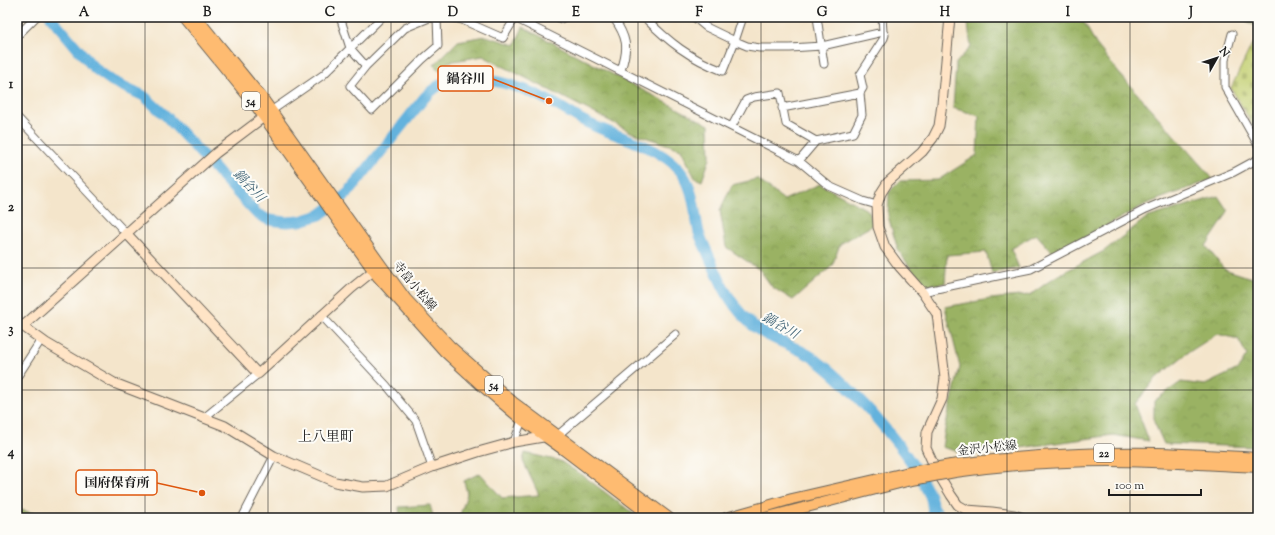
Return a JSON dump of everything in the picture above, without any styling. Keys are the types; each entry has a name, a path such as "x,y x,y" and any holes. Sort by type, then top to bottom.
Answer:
{"main road":[{"name":"寺畠小松線","path":"183,17 267,114"},
{"name":"寺畠小松線","path":"196,17 377,268 444,351 522,420 653,518"},
{"name":"寺畠小松線","path":"377,268 450,346 513,402 669,518"},
{"name":"金沢小松線","path":"726,518 792,499 953,468 1032,456 1108,453 1159,453 1258,458"},
{"name":"金沢小松線","path":"953,468 987,468 1034,464 1110,461 1258,467"},
{"name":"金沢小松線","path":"764,518 906,477"}],"street":[{"path":"17,36 36,17"},
{"path":"340,17 350,48 366,66"},
{"path":"382,17 323,75 267,114 216,153 20,324 41,340 114,383 225,426 274,456 335,482 363,487 387,486 432,467 478,452 514,442 558,435 676,334"},
{"path":"436,18 438,46 372,110 350,86 366,66 405,28 429,18 451,17 462,20 503,38 514,17 799,161 829,186 863,201 877,205"},
{"path":"558,17 561,19 564,17"},
{"path":"613,17 626,40 627,50 621,70"},
{"path":"644,17 677,47 693,58 723,71 743,17"},
{"path":"694,17 706,27 735,41 747,46 760,48 822,46 883,32"},
{"path":"817,17 824,64"},
{"path":"799,161 816,141 853,133 862,115 860,93 863,88 860,75 885,35 883,32 882,17"},
{"path":"950,17 939,126 933,138 922,152 888,182 881,193 877,205 878,227 885,247 899,266 922,292 937,314 945,378 942,399 927,432 926,448 940,476 958,505 967,510 1014,515 1023,518"},
{"path":"1232,34 1225,60 1225,87 1258,145"},
{"path":"732,126 746,100 754,97 780,93 786,124 816,141"},
{"path":"782,108 860,93"},
{"path":"17,117 258,374"},
{"path":"922,292 1031,269 1146,209 1234,172 1258,159"},
{"path":"205,418 258,374 321,315 377,268"},
{"path":"321,315 387,386 416,422 432,467"},
{"path":"17,377 41,340"},
{"path":"514,442 522,420"},
{"path":"242,518 274,456"}],"green space":[{"path":"967,17 1081,17 1096,44 1118,72 1213,179 1146,204 1054,254 1036,234 1011,249 1019,268 992,273 986,252 947,255 945,283 924,287 898,250 888,216 889,192 900,181 938,180 977,155 979,116 953,108 956,63 971,47"},
{"path":"1239,17 1258,17 1258,27"},
{"path":"523,27 709,125 710,158 702,181 695,178 681,149 633,133 483,56 448,62 439,71 434,65 458,41 486,36 515,45"},
{"path":"1252,44 1258,47 1258,134 1231,88"},
{"path":"757,179 784,200 820,184 869,211 873,225 840,244 832,266 793,300 772,287 760,270 726,247 720,210 732,185"},
{"path":"1218,196 1228,211 1206,246 1224,269 1258,280 1258,447 1164,444 1154,422 1154,401 1181,382 1205,385 1238,369 1247,355 1238,339 1217,334 1186,354 1156,378 1135,404 1149,441 1113,435 970,455 942,447 960,367 945,307 990,299 1030,295 1055,277 1104,251 1146,218"},
{"path":"525,453 560,461 585,477 639,518 459,518 467,494 464,481 480,473 502,498 539,495 523,461"},
{"path":"430,505 433,516 459,518 402,518 400,517 399,507"},
{"path":"17,509 52,518 17,518"}],"waterway":[{"name":"鍋谷川","path":"51,17 94,68 112,81 144,96 166,116 257,214 269,220 287,222 300,221 320,215 347,194 425,97 437,86 449,80 462,78 488,80 525,90 542,97 587,123 654,151 676,166 684,176 692,196 699,233 721,282 739,312 753,326 769,336 812,357 836,376 858,398 905,453 917,471 932,501 934,518"},
{"path":"931,497 946,518"}],"place":[{"name":"鍋谷川","path":"549,101"},
{"name":"国府保育所","path":"202,493"}],"district":[{"name":"上八里町","path":"326,436"}]}
